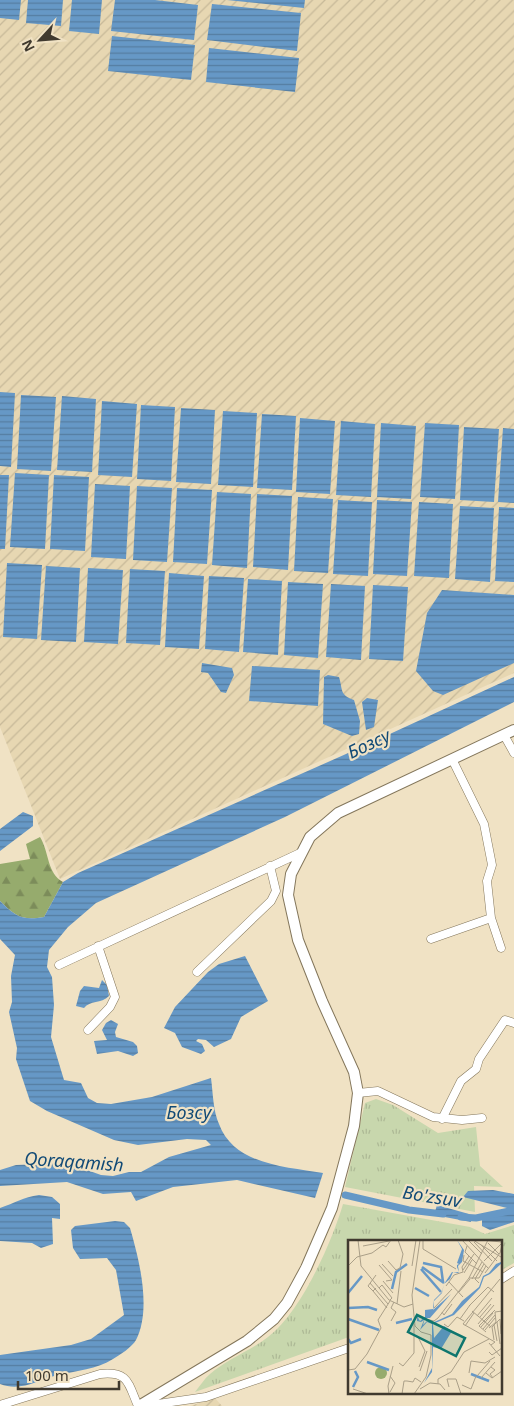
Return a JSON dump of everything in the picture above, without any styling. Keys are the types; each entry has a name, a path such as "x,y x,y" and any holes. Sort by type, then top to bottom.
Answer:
{"main road":[{"path":"138,1406 254,1336 274,1319 287,1303 312,1255 332,1208 354,1126 358,1093 354,1072 322,1002 290,915 288,888 300,853 318,828 338,813 514,730"}],"street":[{"path":"504,735 514,753"},
{"path":"452,758 484,824 492,864 487,881 491,918 501,948"},
{"path":"59,965 300,853"},
{"path":"197,972 271,901 276,891 270,866"},
{"path":"431,939 491,918"},
{"path":"88,1030 110,1007 115,997 98,946"},
{"path":"442,1118 462,1081 476,1069 478,1058 496,1030 505,1020 514,1023"},
{"path":"358,1093 378,1091 433,1117 482,1118"},
{"path":"502,1279 514,1270"},
{"path":"144,1406 206,1396 348,1348"},
{"path":"0,1405 100,1374 116,1373 126,1379 138,1406"}],"shaded area":[{"path":"0,0 514,0 514,673 60,879 0,727"},
{"path":"215,1398 222,1406 190,1406"}],"green space":[{"path":"40,837 54,874 63,882 44,917 24,918 15,914 0,901 0,864 30,859 26,844"},
{"path":"376,1099 393,1105 438,1133 476,1127 480,1166 503,1187 474,1186 475,1212 345,1187 365,1103"},
{"path":"343,1204 470,1227 485,1234 514,1225 514,1263 502,1270 502,1240 348,1240 348,1337 195,1392 206,1378 217,1369 254,1347 280,1326 292,1311 314,1275"}],"water":[{"path":"0,0 21,0 19,20 0,18"},
{"path":"28,0 63,0 61,26 26,23"},
{"path":"72,0 102,0 99,34 69,31"},
{"path":"115,0 155,0 198,5 194,40 111,31"},
{"path":"227,0 305,0 304,8"},
{"path":"212,4 301,13 297,51 207,40"},
{"path":"112,36 195,45 191,80 108,71"},
{"path":"209,48 299,58 295,92 206,82"},
{"path":"0,392 15,393 11,467 0,466"},
{"path":"21,395 56,397 51,471 17,469"},
{"path":"62,396 96,399 92,472 57,470"},
{"path":"102,401 137,404 132,477 98,475"},
{"path":"141,405 175,407 171,481 137,479"},
{"path":"181,408 215,410 211,484 176,482"},
{"path":"223,411 257,413 253,487 218,485"},
{"path":"262,414 296,416 292,490 257,488"},
{"path":"300,418 335,421 330,494 296,492"},
{"path":"341,421 375,424 371,497 336,495"},
{"path":"381,423 416,426 411,499 377,497"},
{"path":"425,423 459,425 455,499 420,497"},
{"path":"464,427 499,429 494,502 460,500"},
{"path":"503,428 514,429 514,503 498,502"},
{"path":"15,473 49,475 45,549 10,547"},
{"path":"0,475 9,475 5,549 0,549"},
{"path":"54,475 89,477 85,551 50,549"},
{"path":"95,484 130,486 126,559 91,557"},
{"path":"137,486 172,488 167,562 133,560"},
{"path":"177,488 212,490 207,564 173,562"},
{"path":"217,492 251,494 247,568 212,565"},
{"path":"257,494 292,496 288,570 253,567"},
{"path":"298,497 333,499 328,573 294,571"},
{"path":"338,500 372,502 368,576 333,574"},
{"path":"377,500 412,502 407,576 373,574"},
{"path":"419,502 453,504 449,578 414,576"},
{"path":"460,506 494,508 490,582 455,579"},
{"path":"499,507 514,508 514,582 495,581"},
{"path":"7,563 42,565 37,639 3,637"},
{"path":"46,566 80,568 76,642 41,640"},
{"path":"88,568 123,570 118,644 84,642"},
{"path":"130,569 165,571 160,645 126,643"},
{"path":"169,573 204,576 199,649 165,647"},
{"path":"209,576 244,578 239,652 205,649"},
{"path":"248,579 282,581 278,655 243,652"},
{"path":"288,582 323,584 318,658 284,655"},
{"path":"331,584 365,586 361,660 326,657"},
{"path":"373,585 408,587 403,661 369,659"},
{"path":"442,590 514,595 514,663 443,695 433,691 416,671 427,613"},
{"path":"202,663 232,668 234,675 226,693 221,692 208,673 201,672"},
{"path":"252,666 320,670 318,706 249,701"},
{"path":"328,675 339,677 344,694 354,700 360,721 359,734 352,736 323,724 324,677"},
{"name":"Бозсу","path":"514,677 514,702 285,817 96,903 68,927 49,950 47,967 52,977 54,1005 51,1037 64,1080 81,1083 88,1098 97,1103 111,1104 152,1097 211,1078 216,1113 226,1138 236,1148 263,1162 323,1173 315,1198 237,1180 173,1187 136,1201 131,1192 103,1194 67,1182 0,1186 0,1170 16,1165 67,1163 101,1175 113,1176 129,1172 141,1172 169,1157 211,1145 206,1140 187,1139 138,1145 114,1140 47,1111 30,1101 16,1059 17,1048 9,1012 12,1002 11,976 15,955 0,939 0,901 15,914 24,918 44,917 63,882 78,873"},
{"path":"367,698 378,700 374,727 366,730 362,702"},
{"path":"23,812 33,816 33,826 0,851 0,829"},
{"path":"245,956 268,1001 241,1017 231,1039 214,1047 206,1040 198,1039 196,1041 202,1044 205,1051 201,1054 182,1047 175,1033 164,1028 175,1007 208,972 219,964"},
{"path":"102,980 107,985 109,996 84,1008 76,1006 80,991 84,986 99,988"},
{"path":"111,1020 118,1024 115,1032 116,1037 133,1042 137,1046 138,1053 133,1056 118,1051 97,1054 94,1041 107,1040 102,1030 106,1023"},
{"path":"493,1190 514,1194 514,1222 490,1230 482,1226 482,1217 507,1214 507,1208 463,1197 468,1191"},
{"path":"39,1195 52,1197 60,1204 60,1219 52,1218 53,1244 41,1248 32,1243 0,1241 0,1208"},
{"path":"437,1205 469,1214 471,1222 434,1215"},
{"path":"115,1221 124,1222 130,1228 140,1269 144,1299 143,1314 141,1328 134,1343 116,1357 93,1367 22,1386 15,1387 0,1384 0,1355 71,1345 91,1339 124,1315 116,1270 107,1258 80,1259 73,1248 71,1230 75,1226"}],"waterway":[{"name":"Bo'zsuv","path":"345,1195 409,1210 443,1214"},
{"name":"Bo'zsuv","path":"461,1217 476,1218 514,1210"}],"water label":[{"name":"Qoraqamish","path":"74,1162"}]}
